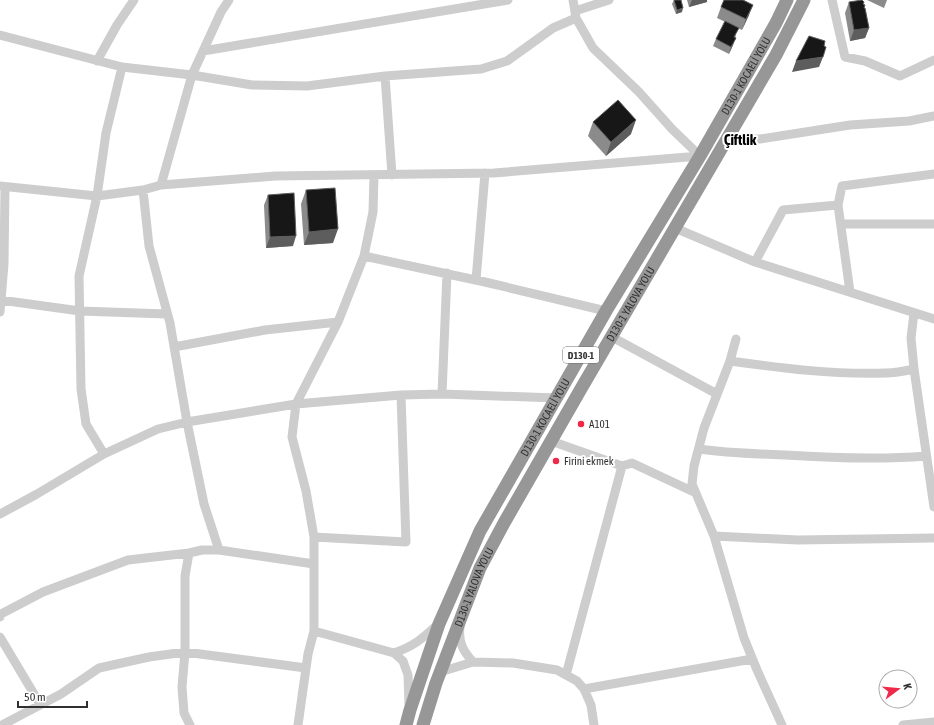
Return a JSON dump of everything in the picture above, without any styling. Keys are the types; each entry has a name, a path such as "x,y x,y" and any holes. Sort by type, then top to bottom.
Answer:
{"highway":[{"name":"D130-1 YALOVA YOLU","path":"423,725 440,672 484,561 504,523 776,55 804,0"},
{"name":"D130-1 KOCAELİ YOLU","path":"406,725 439,624 480,531 606,311 700,156 776,24 785,1"}],"street":[{"path":"97,61 117,25 134,0"},
{"path":"161,185 192,75 221,12 229,0"},
{"path":"203,51 468,4 508,0"},
{"path":"573,0 576,14 593,48 639,92 672,129 700,156"},
{"path":"0,35 122,67 192,75 252,85 307,86 385,76 481,69 507,61 576,14 610,0"},
{"path":"832,0 845,57 865,61 900,76 934,60"},
{"path":"104,454 86,424 81,389 79,276 97,196 106,133 122,67"},
{"path":"385,76 392,175"},
{"path":"728,139 760,139 850,125 909,121 934,116"},
{"path":"0,312 4,264 3,187 97,196 143,190 161,185 275,176 485,173 700,156"},
{"path":"476,280 485,173"},
{"path":"850,292 838,205 842,186 934,174"},
{"path":"298,725 308,654 314,631 314,537 306,491 292,436 296,404 338,322 364,256 373,212 374,175"},
{"path":"143,190 149,246 168,314 186,422 204,504 219,550"},
{"path":"755,262 783,210 838,205"},
{"path":"841,224 934,224"},
{"path":"675,228 755,262 934,319"},
{"path":"364,256 447,273 606,311"},
{"path":"442,394 447,273"},
{"path":"0,300 80,311 168,314"},
{"path":"914,313 911,338 914,369 934,507"},
{"path":"174,347 265,330 338,322"},
{"path":"612,337 717,394"},
{"path":"736,339 730,361 704,428 694,466 692,484 714,536 752,659 782,725"},
{"path":"730,361 791,369 844,372 887,373 914,369"},
{"path":"0,514 104,454 158,429 186,422 296,404 401,395 442,394 556,398"},
{"path":"314,537 406,542 401,395"},
{"path":"552,441 622,466 632,463 696,493"},
{"path":"699,449 718,452 812,457 889,459 926,456"},
{"path":"566,675 622,466"},
{"path":"714,536 798,540 934,538"},
{"path":"0,617 1,614 43,592 128,560 189,553 202,550 219,550 314,564"},
{"path":"186,723 182,687 185,576 189,553"},
{"path":"462,614 459,634 460,643 473,662"},
{"path":"394,653 409,648 419,642 439,624"},
{"path":"314,631 394,653 403,661 408,675 410,710"},
{"path":"0,637 40,704"},
{"path":"2,724 60,694 99,668 149,657 184,652 306,668"},
{"path":"584,689 752,659"},
{"path":"440,672 473,662 521,664 557,670 577,681 584,689 591,705 594,725"},
{"path":"902,725 934,722"}],"building":[{"path":"674,0 681,0 683,8 677,10"},
{"path":"724,0 743,0 753,5 746,19 721,7"},
{"path":"862,0 864,2 863,4 865,5 864,8 869,28 854,30 849,2"},
{"path":"725,21 739,28 731,47 716,39"},
{"path":"809,36 825,41 824,46 826,47 823,57 796,61"},
{"path":"618,100 636,120 611,142 593,122"},
{"path":"335,188 338,229 309,232 306,190"},
{"path":"294,193 296,236 270,237 268,195"}],"place":[{"name":"A101","path":"581,424"},
{"name":"Firini ekmek","path":"556,461"}],"district":[{"name":"Çiftlik","path":"740,140"}]}
